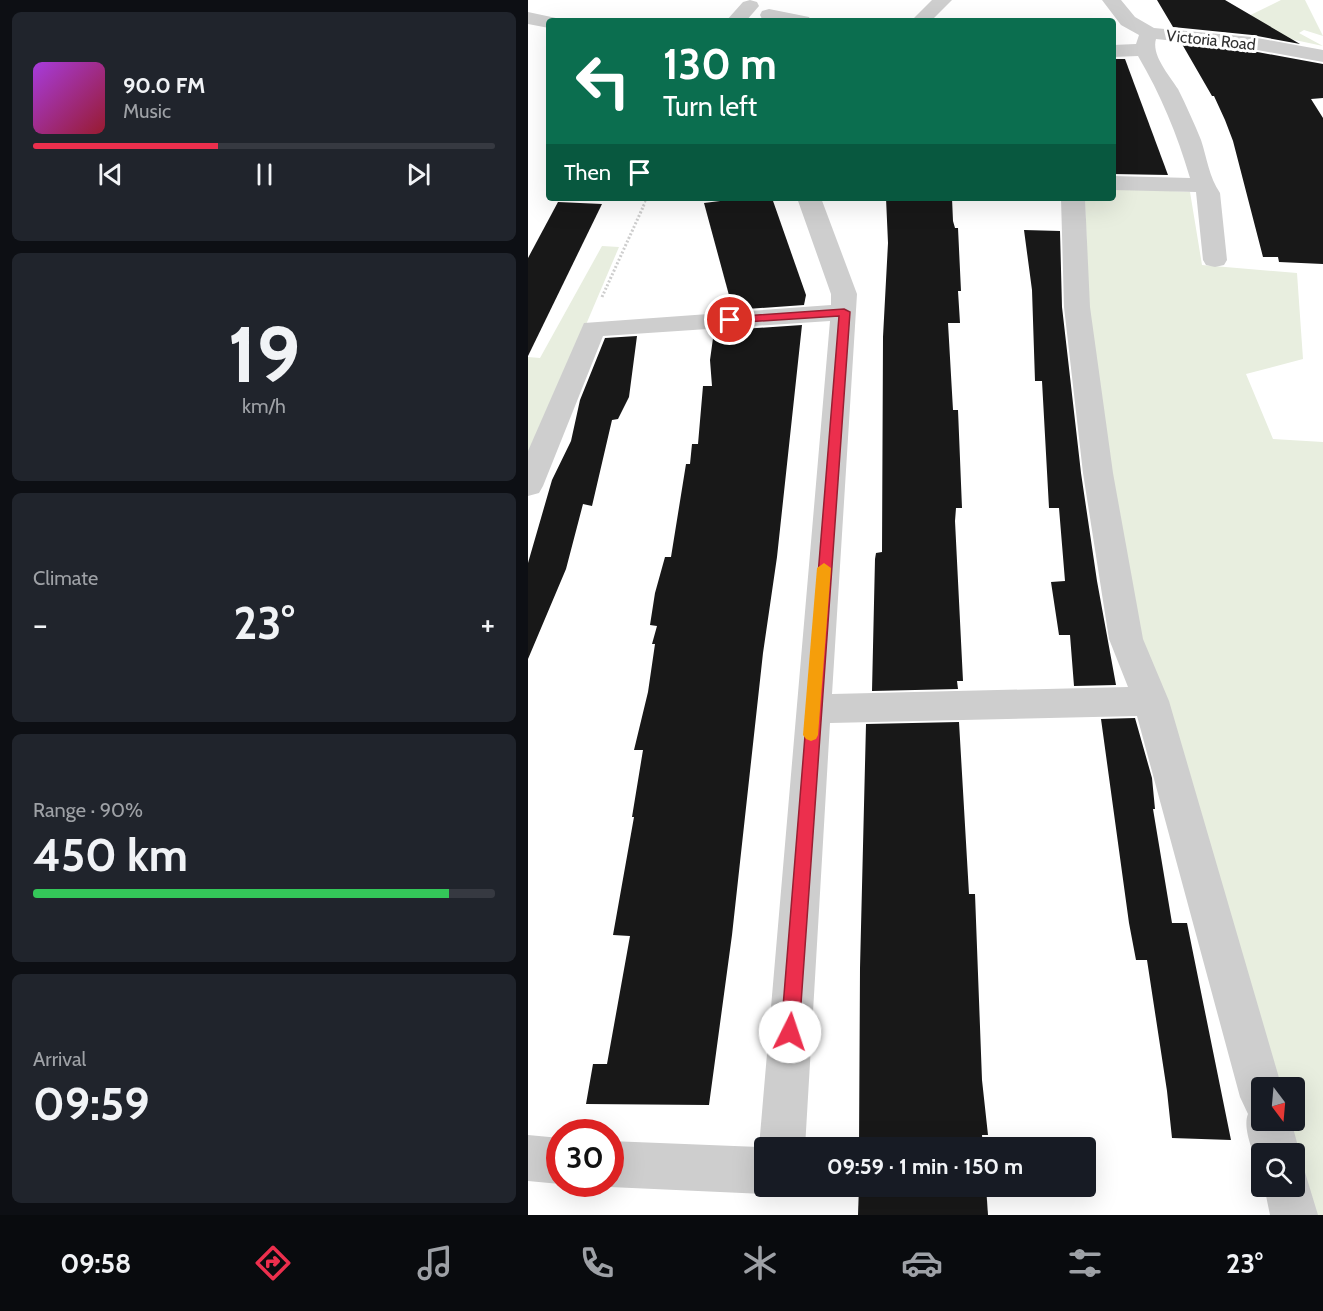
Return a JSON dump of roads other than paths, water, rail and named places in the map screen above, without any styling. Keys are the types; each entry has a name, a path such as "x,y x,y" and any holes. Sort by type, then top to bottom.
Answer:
{"street":[{"path":"923,18 943,0"},
{"name":"Victoria Road","path":"1111,0 1148,41 1252,43 1323,56"},
{"path":"738,18 750,6"},
{"path":"770,14 788,18"},
{"path":"528,18 546,21"},
{"path":"1116,50 1148,41 1190,141 1203,185 1208,194 1215,260"},
{"path":"1116,183 1203,185"},
{"path":"783,1137 844,312 844,294 810,201"},
{"path":"1073,201 1077,307 1098,473 1126,639 1151,701 1256,1077"},
{"path":"528,486 593,329 844,312"},
{"path":"813,709 1151,701"},
{"path":"528,1158 546,1160"},
{"path":"624,1165 754,1171"},
{"path":"1290,1197 1294,1215"}]}
